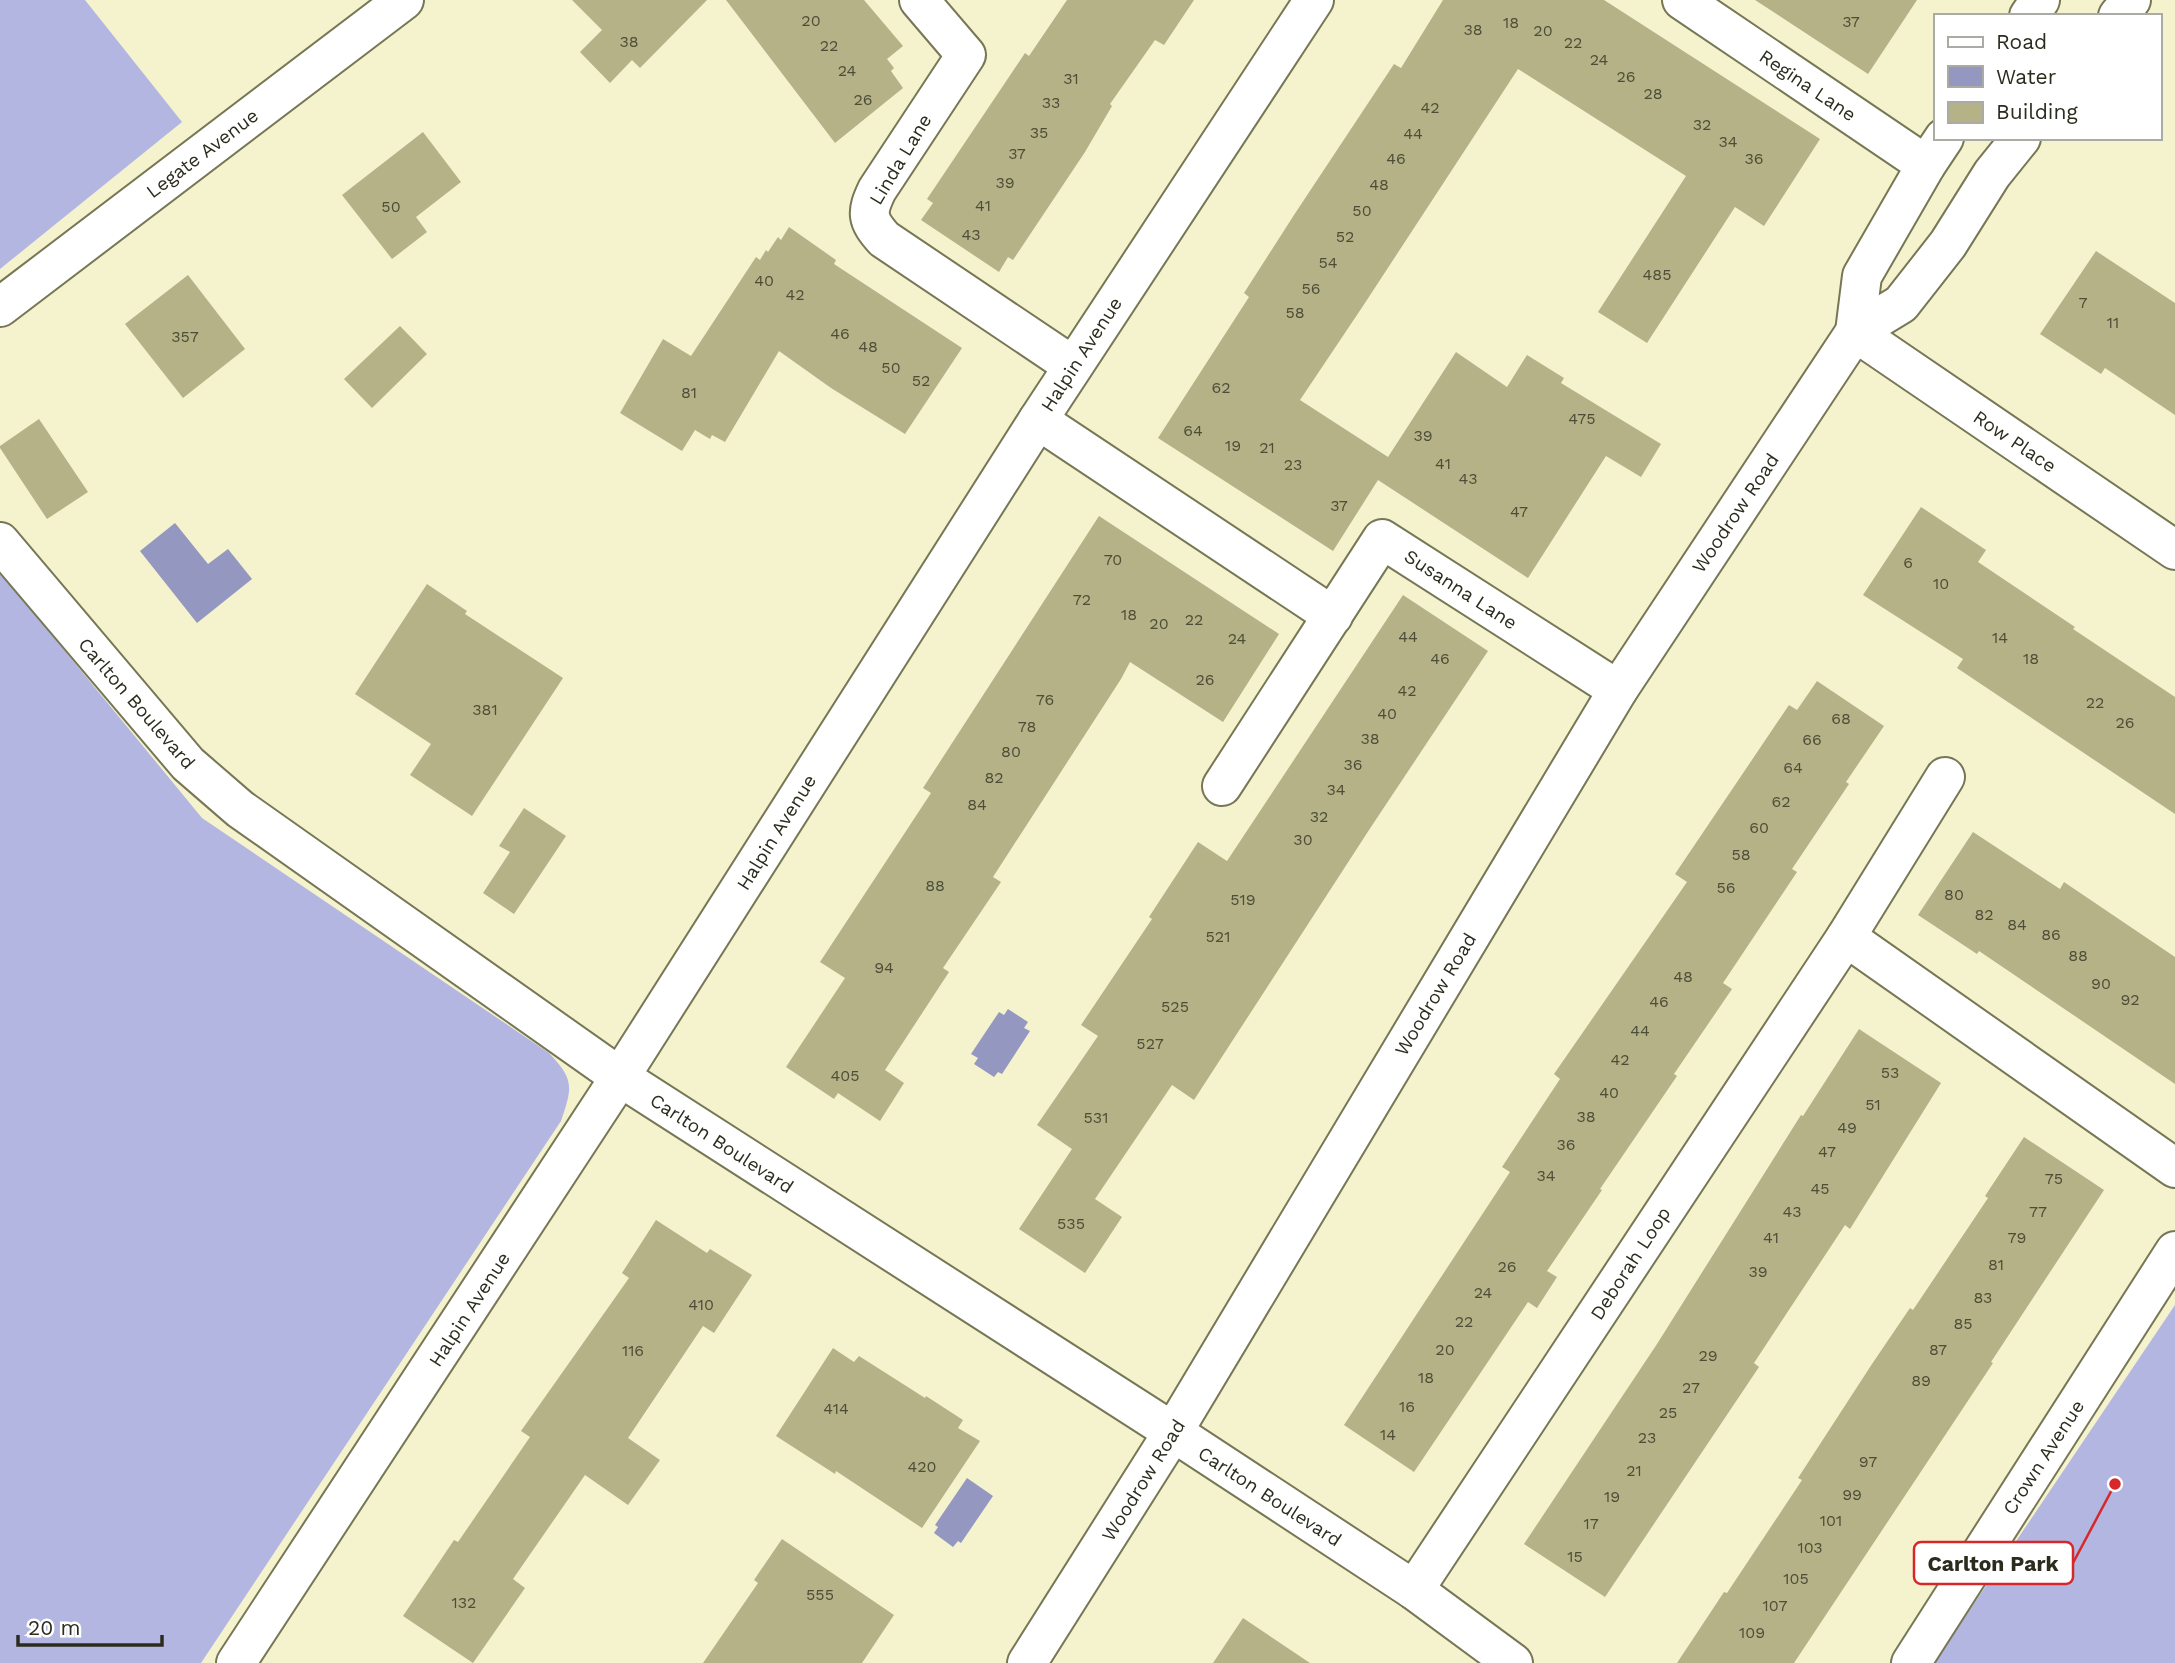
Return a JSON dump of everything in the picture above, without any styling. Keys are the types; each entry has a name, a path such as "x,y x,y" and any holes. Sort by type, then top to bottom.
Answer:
{"street":[{"name":"Legate Avenue","path":"0,307 404,0"},
{"name":"Linda Lane","path":"919,0 966,55 877,190 869,205 869,220 884,239 1073,366"},
{"name":"Halpin Avenue","path":"236,1663 621,1077 1038,420 1314,0"},
{"path":"2120,14 2131,0"},
{"name":"Regina Lane","path":"1689,2 1935,152"},
{"name":"Woodrow Road","path":"1027,1663 1173,1432 1618,690 1855,332 1901,304 1948,244 1992,174 2019,140"},
{"name":"Woodrow Road","path":"1855,332 1862,275 1935,152"},
{"name":"Row Place","path":"1855,332 2175,550"},
{"path":"1038,420 1333,616"},
{"name":"Susanna Lane","path":"1222,786 1382,539 1618,690"},
{"name":"Carlton Boulevard","path":"0,542 188,764 240,809 621,1077 1414,1590 1496,1658"},
{"name":"Deborah Loop","path":"1414,1590 1846,937 1945,777"},
{"path":"1846,937 2175,1168"},
{"name":"Crown Avenue","path":"1911,1663 2175,1251"}],"shaded area":[{"path":"0,0 85,0 182,122 0,269"},
{"path":"0,572 202,818 549,1053 563,1070 569,1085 561,1121 201,1663 0,1663"},
{"path":"2175,1305 2175,1663 1934,1663"}],"water":[{"path":"175,523 208,564 228,549 252,579 197,623 140,551"},
{"path":"1008,1009 1028,1022 1024,1028 1030,1031 1002,1074 998,1072 994,1077 974,1064 978,1058 971,1054 999,1012 1004,1015"},
{"path":"967,1478 993,1496 961,1543 958,1541 953,1547 934,1533 938,1527 935,1525"}],"building":[{"path":"572,0 707,0 640,68 632,60 610,83 580,52 602,30"},
{"path":"726,0 864,0 903,46 887,59 894,68 891,71 903,88 835,143"},
{"path":"1067,0 1194,0 1164,45 1155,40 1110,104 1112,106 1085,152 1013,260 1008,257 999,272 921,220 933,203 927,199 1025,53 1029,56"},
{"path":"1443,0 1604,0 1820,139 1764,226 1735,207 1647,343 1598,312 1686,176 1518,69 1300,400 1388,457 1456,352 1507,387 1527,355 1564,378 1561,383 1661,444 1641,477 1606,456 1528,578 1378,480 1333,551 1158,438 1249,297 1244,293 1294,215 1394,64 1401,68"},
{"path":"1755,0 1917,0 1868,74"},
{"path":"423,132 461,182 416,217 427,232 392,259 342,195"},
{"path":"789,227 836,260 834,264 962,348 905,434 831,388 779,351 725,442 712,435 710,439 695,430 682,451 620,413 663,339 691,356 756,257 760,260 778,237 781,240"},
{"path":"2096,251 2175,303 2175,415 2105,368 2101,374 2040,334"},
{"path":"188,275 245,349 183,398 125,324"},
{"path":"400,326 427,354 372,408 344,379"},
{"path":"39,419 88,492 47,519 0,448"},
{"path":"1921,507 1986,550 1978,562 2175,697 2175,814 1957,668 1963,659 1863,595"},
{"path":"1099,516 1279,634 1223,722 1130,662 993,877 1001,882 943,968 949,972 885,1070 904,1083 880,1121 838,1093 834,1099 786,1067 845,978 820,962 931,793 923,788"},
{"path":"427,584 467,611 465,614 563,678 472,816 410,775 431,744 355,694"},
{"path":"1403,595 1488,651 1194,1100 1172,1085 1095,1199 1122,1217 1085,1273 1019,1229 1072,1149 1037,1125 1098,1036 1081,1025 1152,919 1149,917 1198,842 1227,861"},
{"path":"1817,681 1884,726 1792,869 1797,872 1723,983 1732,989 1547,1271 1557,1277 1537,1308 1528,1302 1414,1472 1344,1425 1510,1172 1502,1167 1560,1079 1554,1074 1687,882 1675,874 1789,705 1797,710"},
{"path":"524,808 566,836 514,914 483,893 510,852 499,846"},
{"path":"1973,832 2060,889 2064,882 2175,957 2175,1084 1979,951 1977,954 1918,915"},
{"path":"1859,1029 1941,1083 1850,1229 1845,1225 1754,1363 1759,1367 1605,1597 1524,1544 1657,1344 1801,1115 1803,1116"},
{"path":"2024,1137 2104,1190 1991,1362 1993,1363 1794,1663 1677,1663 1802,1480 1798,1478 1910,1308 1913,1310 1988,1198 1985,1196"},
{"path":"656,1220 707,1253 710,1249 752,1275 714,1333 703,1326 628,1438 660,1460 628,1505 585,1475 513,1579 525,1588 473,1663 403,1616 454,1540 458,1542 530,1437 521,1431 629,1278 622,1273"},
{"path":"833,1348 854,1362 859,1356 925,1398 926,1396 963,1420 958,1428 980,1441 922,1528 836,1471 835,1474 776,1436"},
{"path":"782,1539 894,1615 862,1663 703,1663 758,1583 754,1580"},
{"path":"1243,1618 1310,1663 1213,1663"}],"place":[{"name":"Carlton Park","path":"2115,1484"}]}
